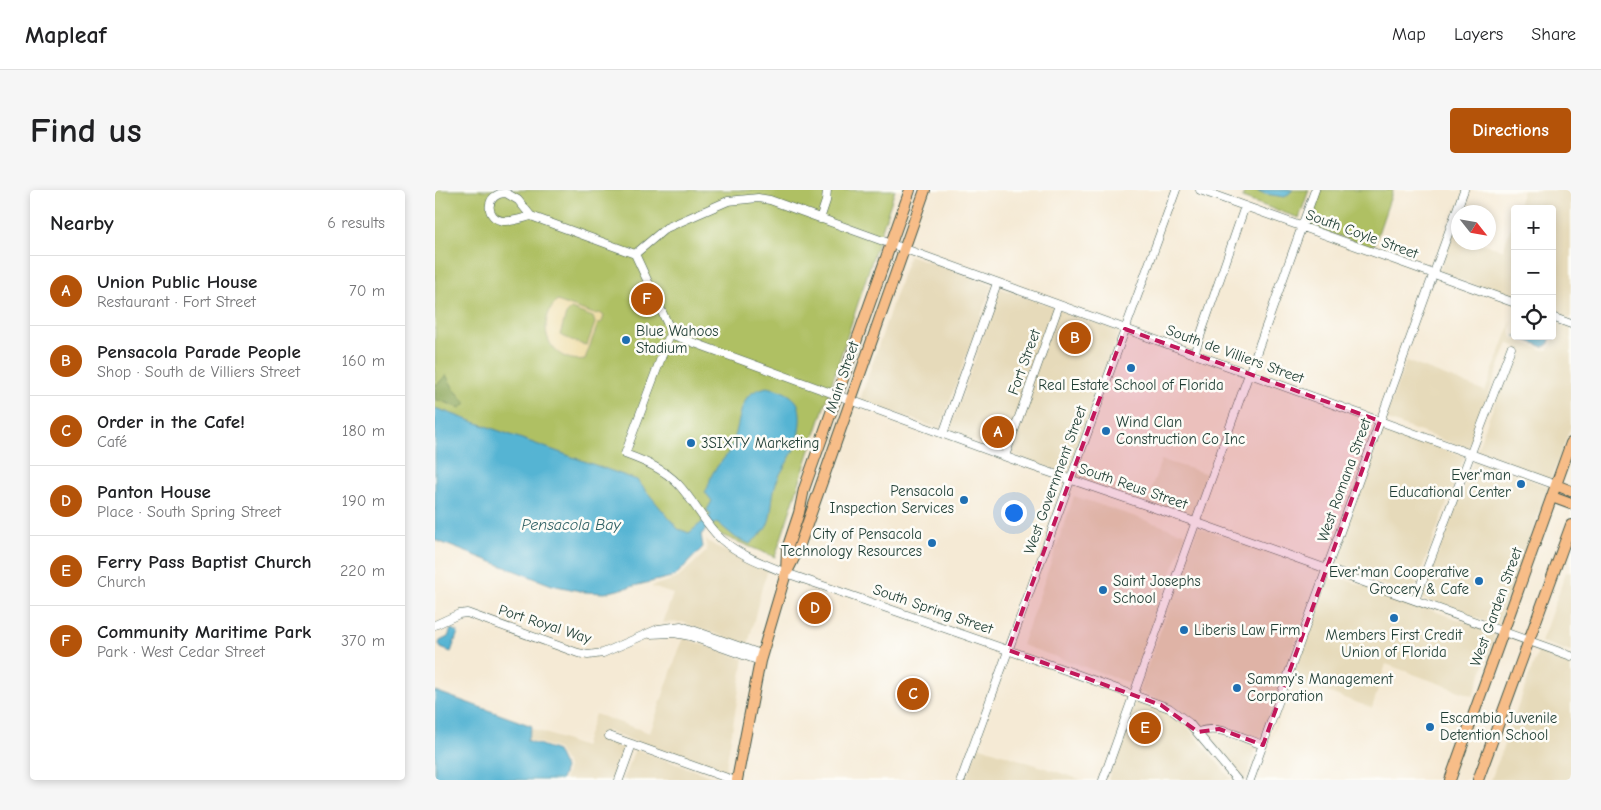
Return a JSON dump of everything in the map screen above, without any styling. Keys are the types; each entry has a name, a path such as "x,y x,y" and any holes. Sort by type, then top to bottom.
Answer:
{"main road":[{"path":"737,780 761,657 786,573 787,550 799,513 804,489 910,190"},
{"name":"Main Street","path":"786,573 798,550 925,190"},
{"name":"West Garden Street","path":"1450,780 1571,444"},
{"path":"1556,485 1571,491"},
{"path":"1552,497 1571,504"},
{"path":"1479,780 1571,524"}],"street":[{"path":"820,219 826,201 827,190"},
{"name":"West Government Street","path":"961,780 1176,190"},
{"name":"South Coyle Street","path":"1199,190 1511,302"},
{"path":"1103,780 1315,190"},
{"name":"West Romana Street","path":"1250,780 1464,190"},
{"path":"531,216 518,200 506,193 495,196 489,206 490,212 494,217 503,221 531,216 635,254 669,327 670,334"},
{"name":"South de Villiers Street","path":"635,254 666,228 728,200 758,198 770,200 1556,485"},
{"path":"1194,354 1245,206"},
{"path":"943,434 997,283"},
{"name":"Fort Street","path":"1005,456 1059,306"},
{"path":"1556,318 1571,324"},
{"name":"South Reus Street","path":"670,334 850,401 1327,568 1571,656"},
{"name":"South Spring Street","path":"670,334 625,454 667,474 678,484 721,538 762,564 1169,708 1185,719 1237,780"},
{"path":"1415,600 1511,348"},
{"name":"Port Royal Way","path":"435,625 459,614 467,613 588,655 607,652 664,627 681,626 714,641 761,657"},
{"path":"679,634 681,626"},
{"name":"Port Royal Way","path":"649,634 696,634"},
{"path":"1197,732 1211,728 1219,729 1263,745"},
{"path":"609,736 733,780"},
{"path":"619,780 632,744"}],"highlighted area":[{"path":"1125,329 1380,421 1263,745 1219,729 1198,732 1161,705 1008,650"}],"shaded area":[{"path":"1523,190 1571,190 1571,319 1556,314 1556,205 1518,205"},
{"path":"1511,227 1511,298 1439,272 1451,239 1451,250 1496,250 1496,248 1503,250"},
{"path":"909,255 992,285 940,429 860,400"},
{"path":"1000,288 1120,331 1068,474 949,432"},
{"path":"1556,322 1571,328 1571,426 1551,480 1476,452 1516,347 1508,343 1468,449 1385,419 1406,361 1485,391 1511,323 1511,340 1517,340 1543,350 1547,350 1552,345 1553,340 1556,340"},
{"path":"1383,427 1465,456 1412,595 1332,566"},
{"path":"1474,459 1549,487 1498,626 1421,598"},
{"path":"1161,460 1208,474 1192,517 1076,477 1079,470 1148,498"},
{"name":"Saint Josephs School","path":"1074,496 1186,534 1130,683 1022,645"},
{"path":"1198,527 1321,570 1260,740 1219,725 1198,727 1182,712 1171,705 1138,692"},
{"path":"706,540 720,549 768,570 748,645 682,622 663,623 673,594 652,586 678,578 707,551"},
{"path":"1566,572 1571,573 1571,652 1541,642"},
{"path":"1330,574 1496,633 1473,696 1386,664 1372,708 1293,680 1255,780"},
{"path":"683,638 744,659 725,773 606,731 604,738 626,746 614,780 564,780 568,767 558,749 528,739 531,728 584,747 595,714 650,733"},
{"path":"1539,649 1571,661 1571,780 1491,780"},
{"path":"1136,700 1160,708 1186,725 1232,780 1108,780"},
{"path":"1219,733 1257,747 1246,780 1242,780 1204,734"},
{"path":"978,746 1008,756 1082,780 966,780"},
{"path":"635,749 721,780 623,780"}],"green space":[{"path":"435,190 895,190 775,557 699,526 689,533 678,529 636,480 435,408"},
{"path":"1245,190 1309,190 1299,218 1242,198"},
{"path":"1320,190 1393,190 1373,248 1307,225"},
{"path":"446,375 454,389 466,403 461,408 435,399 435,384 438,384"}],"sand":[{"path":"557,301 594,314 600,313 604,316 602,322 598,324 585,359 573,359 563,356 555,350 549,341 546,331 546,321","holes":["571,309 593,317 595,323 587,345 560,335 566,314"]}],"water":[{"path":"1256,190 1293,190 1285,197 1265,194"},
{"path":"1526,340 1550,340 1544,347"},
{"name":"Pensacola Bay","path":"767,387 786,393 795,400 798,404 800,415 799,428 796,445 776,483 766,528 750,544 736,538 717,522 706,529 701,535 703,547 675,576 605,593 585,592 552,585 435,540 435,408 637,480 678,529 689,533 711,515 707,510 712,501 705,492 712,474 727,455 733,443 745,401 752,393"},
{"path":"451,629 458,632 451,652 441,648 439,644 440,641 448,637"},
{"path":"435,691 532,726 527,740 557,751 565,768 561,780 435,780"}],"place":[{"name":"Community Maritime Park","path":"647,299"},
{"name":"Pensacola Parade People","path":"1075,338"},
{"name":"Blue Wahoos Stadium","path":"626,340"},
{"name":"Real Estate School of Florida","path":"1131,368"},
{"name":"Wind Clan Construction Co Inc","path":"1106,431"},
{"name":"Union Public House","path":"998,432"},
{"name":"3SIXTY Marketing","path":"691,443"},
{"name":"Ever'man Educational Center","path":"1521,484"},
{"name":"Pensacola Inspection Services","path":"964,500"},
{"name":"City of Pensacola Technology Resources","path":"932,543"},
{"name":"Ever'man Cooperative Grocery & Cafe","path":"1479,581"},
{"name":"Saint Josephs School","path":"1103,590"},
{"name":"Panton House","path":"815,608"},
{"name":"Members First Credit Union of Florida","path":"1394,618"},
{"name":"Liberis Law Firm","path":"1184,630"},
{"name":"Sammy's Management Corporation","path":"1237,688"},
{"name":"Order in the Cafe!","path":"913,694"},
{"name":"Escambia Juvenile Detention School","path":"1430,727"},
{"name":"Ferry Pass Baptist Church","path":"1145,728"}]}
